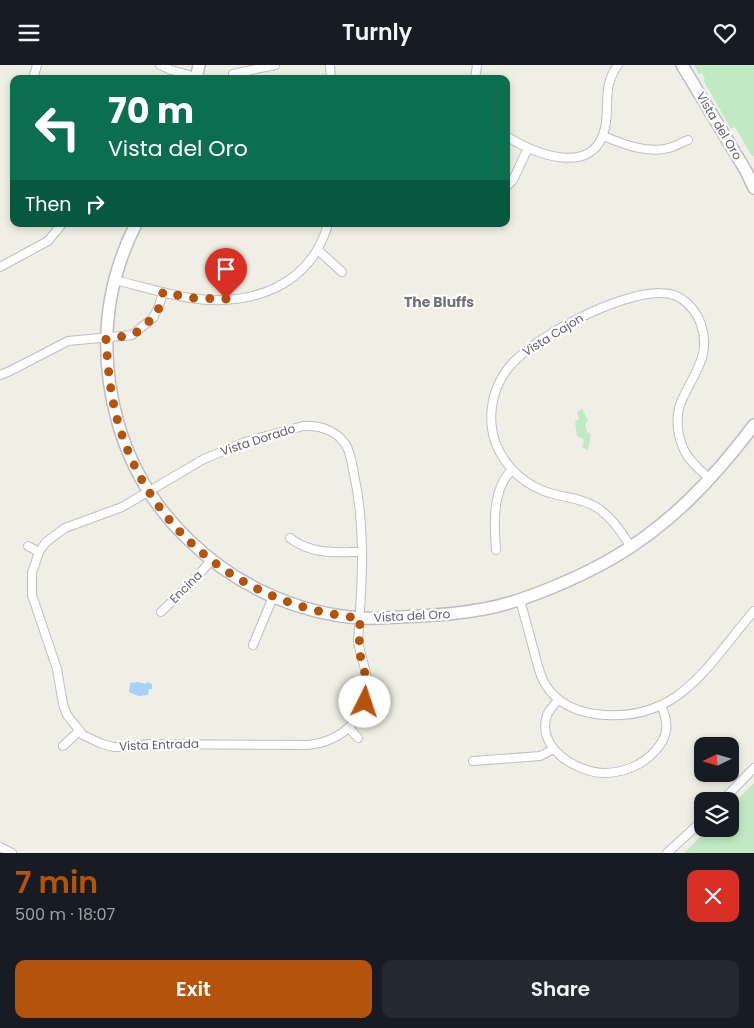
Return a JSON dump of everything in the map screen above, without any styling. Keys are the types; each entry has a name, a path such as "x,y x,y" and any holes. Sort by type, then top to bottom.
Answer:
{"street":[{"path":"160,65 188,75"},
{"path":"233,74 275,65"},
{"path":"510,138 528,148 551,156 573,158 591,151 598,144 606,126 607,90 610,79 618,65"},
{"name":"Vista del Oro","path":"682,65 754,185"},
{"path":"603,135 637,148 653,149 668,148 688,140"},
{"path":"510,182 528,148"},
{"path":"0,267 48,241 60,227"},
{"name":"Vista del Oro","path":"135,227 124,249 115,280 106,339 108,378 116,414 130,457 149,491 177,528 211,560 242,581 273,597 315,611 360,618 451,614 484,609 520,599 590,570 631,547 665,522 710,479 754,425"},
{"path":"115,280 190,298 244,297 262,293 276,288 297,275 310,262 318,250 327,227"},
{"path":"318,250 342,272"},
{"path":"0,375 68,341 106,339 132,335 154,317 160,306 163,292"},
{"name":"Vista Cajon","path":"631,547 616,524 598,508 575,498 543,491 521,479 500,453 492,418 495,394 501,380 513,362 522,354 584,315 627,299 651,293 663,293 680,298 687,303 699,318 703,329 704,352 701,363 680,407 678,429 685,453 692,463 710,479"},
{"name":"Vista Dorado","path":"149,491 204,459 245,442 303,426 322,427 334,433 341,439 350,454 359,505 362,552 360,618"},
{"path":"496,550 495,519 499,488 512,470"},
{"name":"Vista Entrada","path":"149,491 122,507 65,528 50,538 39,552 32,573 32,595 57,669 63,704 67,715 79,731 94,741 102,745 126,747 148,744 316,744 334,739 349,728 362,711 367,690 366,671 359,651 360,618"},
{"path":"290,538 307,548 324,552 362,552"},
{"path":"28,546 39,552"},
{"name":"Encina","path":"161,612 198,576 211,560"},
{"path":"253,645 273,597"},
{"path":"520,599 540,675 548,688 558,699 576,710 604,715 636,713 673,699 694,684 754,611"},
{"path":"558,699 550,710 546,724 549,740 554,749 569,762 592,771 617,772 631,768 652,755 665,737 667,720 661,705"},
{"path":"349,728 358,738"},
{"path":"63,747 79,731"},
{"path":"473,761 540,756 554,749"},
{"path":"731,792 754,768"},
{"path":"667,853 694,828"},
{"path":"0,847 12,853"}],"green space":[{"path":"694,65 754,65 754,156 752,156 735,127 731,129 703,80 705,79 702,73 699,74"},
{"path":"582,408 588,421 585,424 587,432 591,434 588,450 582,448 584,442 583,439 577,436 575,422 579,419 577,413"},
{"path":"754,783 754,853 684,853 700,837 739,837 739,798"}],"water":[{"path":"130,683 152,684 152,689 149,689 148,695 138,696 129,692"}],"district":[{"name":"The Bluffs","path":"439,302"}],"route":[{"path":"226,299 190,298 163,292 160,306 154,317 137,332 124,337 106,339 108,378 113,406 121,433 130,457 156,502 181,533 200,552 260,591 315,611 360,618 358,641 359,651 366,671 367,690 365,702"}]}
